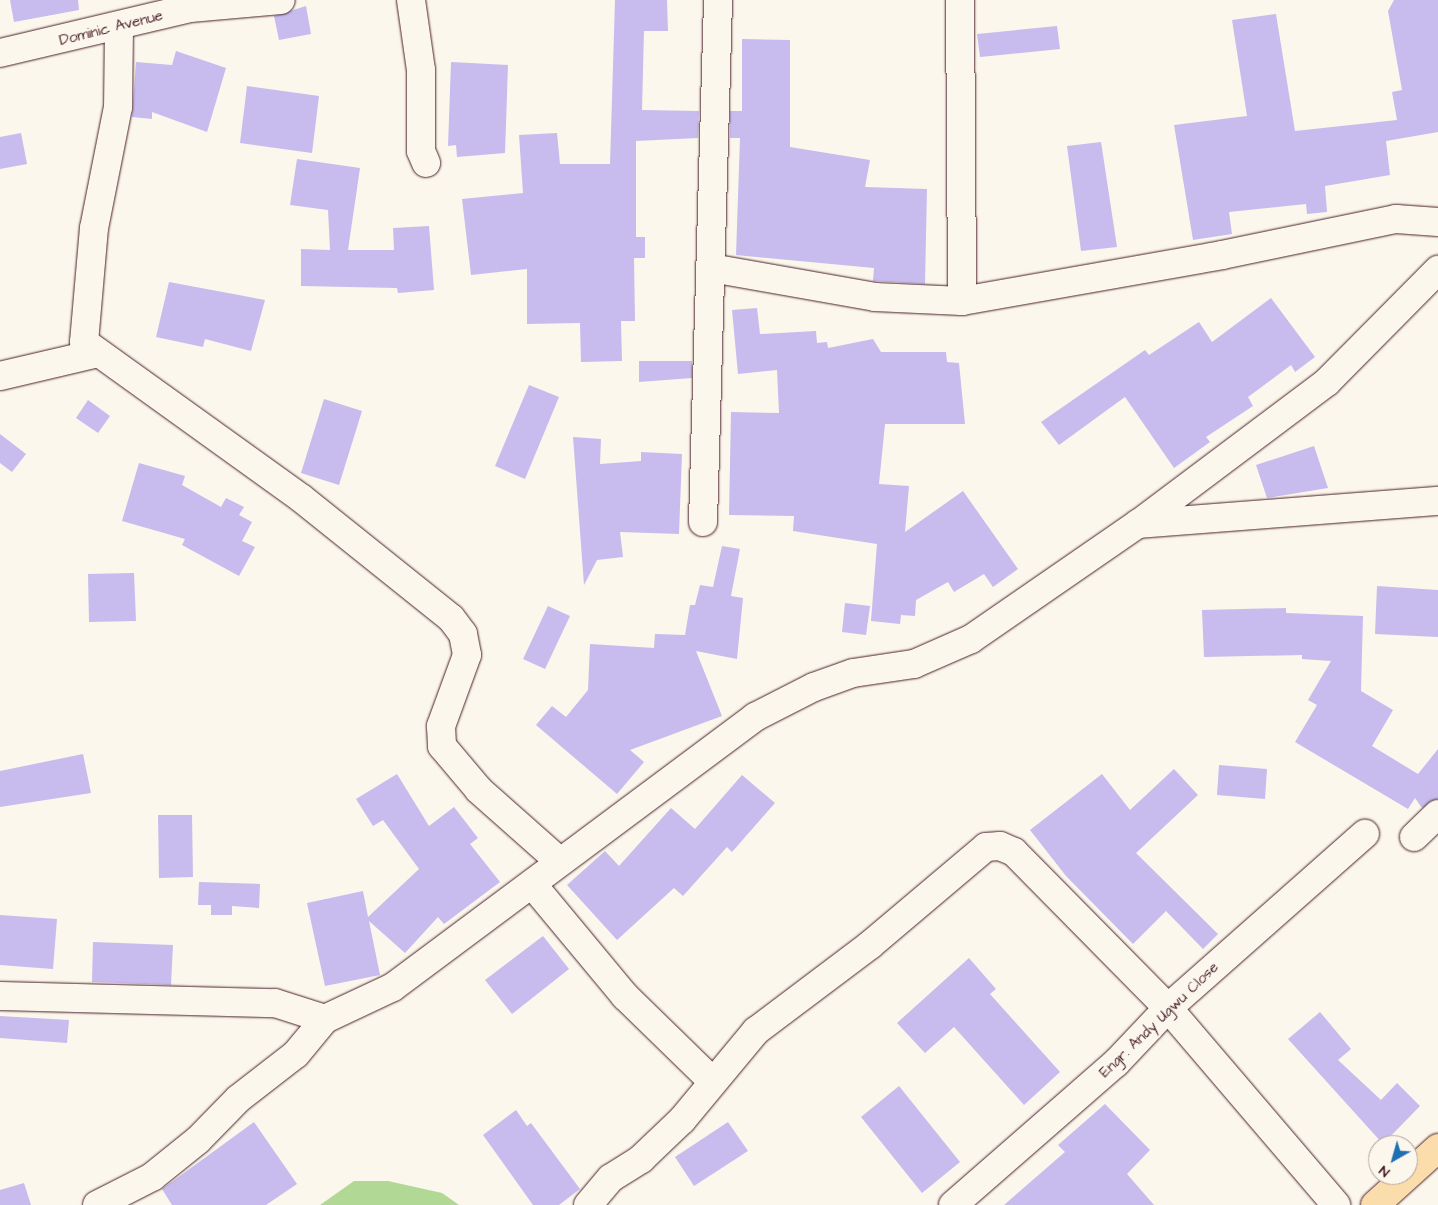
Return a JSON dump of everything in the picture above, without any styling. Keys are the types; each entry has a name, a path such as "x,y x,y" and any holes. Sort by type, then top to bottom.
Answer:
{"main road":[{"path":"1375,1205 1438,1148"}],"street":[{"name":"Dominic Avenue","path":"0,53 119,28 190,4 281,0"},
{"path":"411,0 421,70 421,151 426,164"},
{"path":"703,522 718,0"},
{"path":"960,0 962,301"},
{"path":"119,28 113,146 94,228 85,303 84,342 94,354 155,390 195,424 301,498 451,618 463,634 467,655 441,726 442,746 478,790 559,862"},
{"path":"711,268 866,296 962,301 1222,255 1396,218 1438,222"},
{"path":"97,1205 152,1177 198,1140 238,1099 296,1054 325,1019 393,987 755,717 814,687 853,674 914,664 971,639 1138,524 1327,382 1438,270"},
{"path":"0,376 94,354"},
{"path":"1138,524 1438,501"},
{"path":"1414,837 1438,814"},
{"name":"Engr. Andy Ugwu Close","path":"953,1205 1116,1063 1168,1008 1365,834"},
{"path":"588,1205 611,1178 641,1159 682,1120 711,1080 756,1031 870,945 986,847 1014,852 1168,1008 1336,1205"},
{"path":"532,884 625,996 711,1080"},
{"path":"0,996 275,1004 325,1019"}],"green space":[{"path":"354,1181 388,1181 442,1193 459,1205 320,1205"}],"building":[{"path":"10,0 78,0 79,10 14,22"},
{"path":"615,0 667,0 668,31 644,31 642,110 699,111 698,138 636,141 636,237 645,237 645,258 634,258 635,321 621,321 622,361 581,362 580,323 527,324 527,269 471,275 462,199 523,193 519,135 557,133 560,164 610,164"},
{"path":"1394,0 1438,0 1438,132 1386,141 1390,175 1325,186 1327,212 1307,214 1306,204 1229,212 1232,234 1193,240 1174,125 1247,116 1232,20 1276,14 1295,131 1397,120 1392,92 1402,90 1388,11"},
{"path":"306,6 311,34 279,40 274,16"},
{"path":"1057,26 1060,49 980,57 977,34"},
{"path":"742,39 790,40 790,147 870,160 865,187 927,189 925,284 873,281 874,268 736,255 740,138 730,138 730,111 742,111"},
{"path":"176,51 226,68 207,132 152,112 152,119 132,117 136,62 172,65"},
{"path":"451,62 508,65 505,153 457,157 456,145 448,146"},
{"path":"247,86 319,96 312,153 240,143"},
{"path":"21,133 27,164 0,169 0,137"},
{"path":"1101,142 1117,247 1081,251 1067,146"},
{"path":"297,159 360,168 348,250 394,250 393,228 429,226 434,290 398,293 397,288 301,286 301,249 330,250 328,210 290,205"},
{"path":"169,282 265,300 251,351 205,339 203,347 156,337"},
{"path":"1271,298 1315,357 1295,372 1291,365 1248,397 1253,406 1206,437 1210,442 1174,468 1125,397 1059,445 1041,422 1145,350 1149,355 1199,322 1212,342"},
{"path":"757,308 760,334 816,331 817,343 827,342 828,348 873,339 881,352 946,352 947,362 959,363 965,424 885,424 879,484 909,486 905,532 963,491 1018,569 993,587 984,574 954,592 948,582 916,600 915,616 901,615 900,624 871,621 877,544 793,531 794,516 729,515 731,412 779,413 777,370 738,374 732,310"},
{"path":"639,361 692,361 692,378 639,382"},
{"path":"529,385 559,397 525,479 495,466"},
{"path":"324,399 362,411 339,485 301,473"},
{"path":"88,400 110,416 98,433 76,418"},
{"path":"0,434 26,454 12,472 0,463"},
{"path":"573,437 601,439 600,464 641,461 641,452 682,454 679,534 620,532 623,557 597,560 584,585"},
{"path":"1314,446 1328,488 1267,498 1256,465"},
{"path":"139,463 185,476 182,485 221,507 226,498 244,507 239,515 252,522 242,541 255,547 239,576 182,545 185,539 122,521"},
{"path":"722,546 740,549 731,596 743,598 737,659 696,651 722,716 630,750 644,762 617,794 536,725 552,706 566,717 588,690 590,644 654,648 655,634 685,635 690,605 695,605 700,585 713,587"},
{"path":"134,573 136,621 89,622 88,574"},
{"path":"1377,586 1438,590 1438,637 1375,634"},
{"path":"845,603 870,606 866,635 842,632"},
{"path":"548,606 570,616 545,669 523,659"},
{"path":"1286,608 1286,613 1363,616 1361,691 1393,710 1372,746 1418,774 1438,749 1438,799 1422,808 1415,798 1408,809 1295,742 1317,705 1308,700 1331,661 1302,659 1302,655 1204,657 1202,610"},
{"path":"83,754 91,793 0,807 0,771"},
{"path":"1219,765 1267,769 1265,799 1217,795"},
{"path":"1174,769 1198,795 1136,853 1218,934 1203,949 1166,911 1133,944 1066,876 1030,830 1102,774 1130,810"},
{"path":"397,774 429,826 454,807 478,838 470,844 500,882 444,924 438,917 405,953 369,921 380,975 325,986 307,903 363,891 368,917 419,869 383,820 373,826 356,799"},
{"path":"742,775 775,803 732,852 727,847 683,896 674,888 617,940 567,885 605,851 619,866 671,808 695,829"},
{"path":"158,815 192,815 193,877 159,878"},
{"path":"199,882 260,884 259,908 232,906 232,915 211,915 211,905 198,905"},
{"path":"0,915 57,919 53,969 0,965"},
{"path":"543,936 569,969 512,1014 485,980"},
{"path":"93,942 173,945 171,985 92,982"},
{"path":"969,958 996,989 990,994 1060,1072 1024,1105 954,1027 925,1053 897,1023"},
{"path":"1320,1012 1351,1049 1338,1060 1381,1100 1397,1083 1420,1106 1392,1135 1375,1135 1288,1039"},
{"path":"0,1016 69,1020 67,1043 0,1038"},
{"path":"899,1086 960,1162 922,1193 861,1117"},
{"path":"1105,1104 1150,1150 1127,1174 1154,1205 1004,1205 1065,1152 1058,1145"},
{"path":"516,1110 527,1126 531,1123 580,1189 559,1205 533,1205 483,1135"},
{"path":"254,1122 297,1184 266,1205 172,1205 162,1189"},
{"path":"728,1122 748,1151 694,1186 675,1157"},
{"path":"24,1183 31,1205 0,1205 0,1190"}]}
